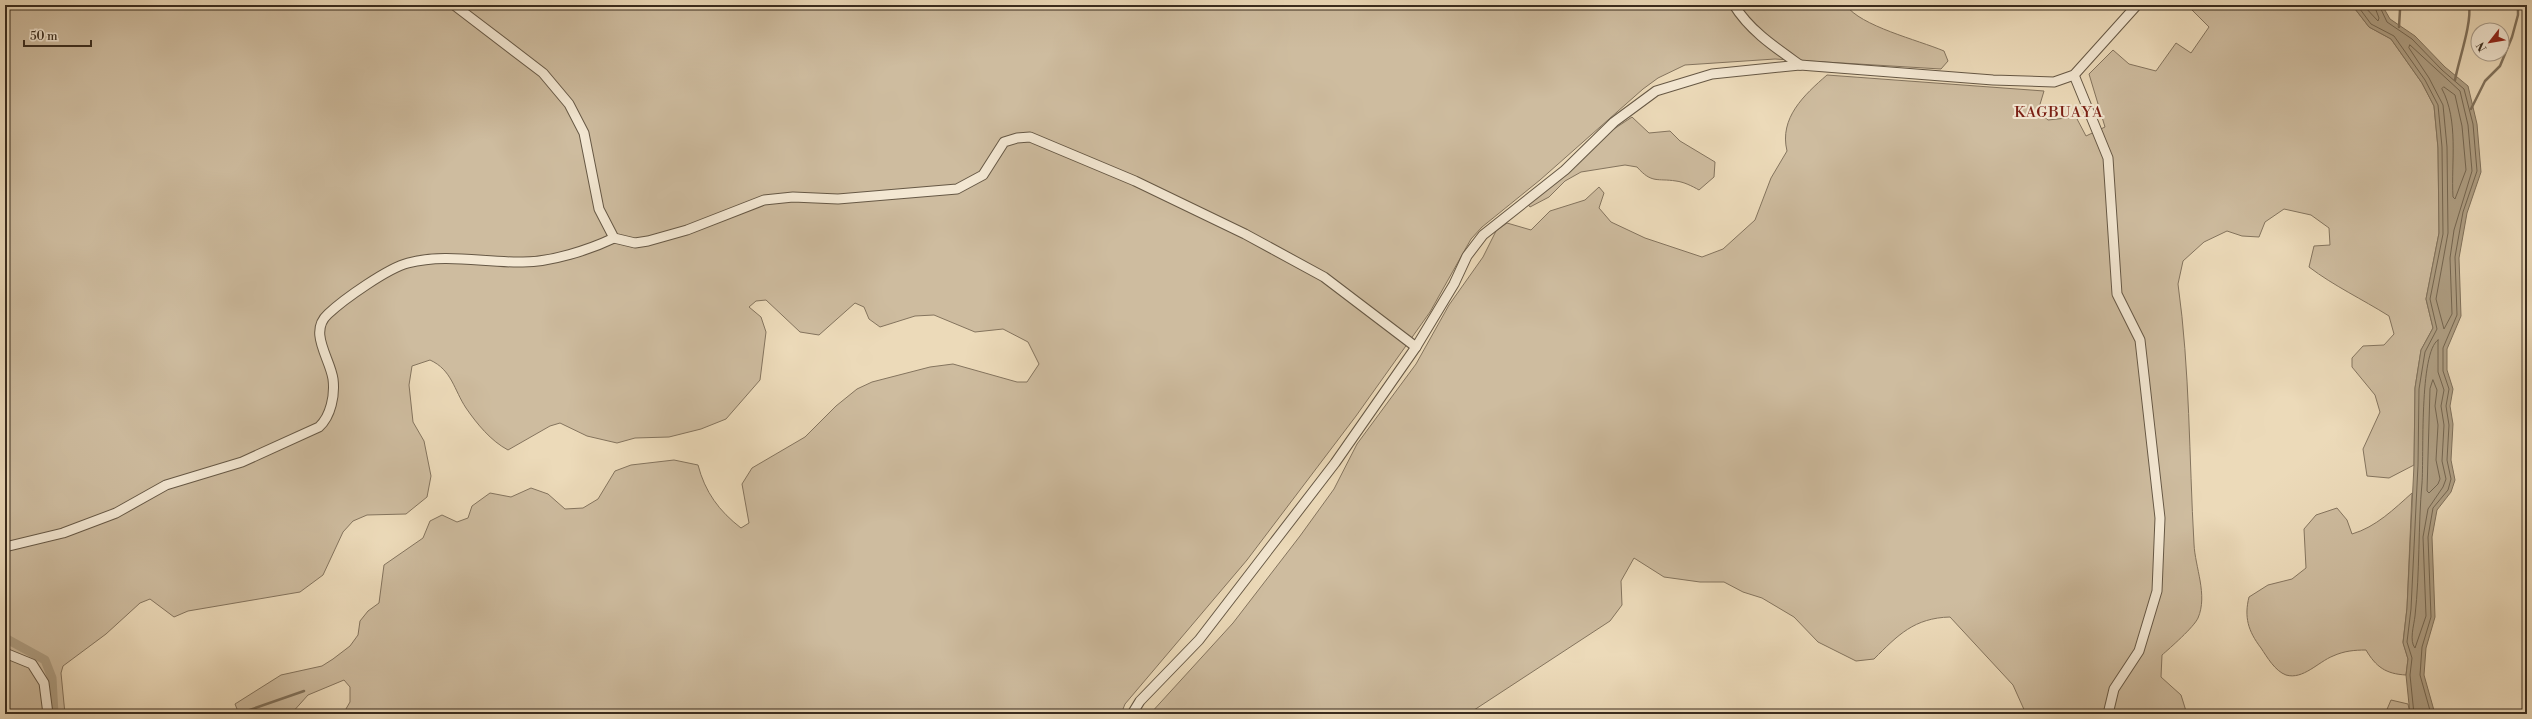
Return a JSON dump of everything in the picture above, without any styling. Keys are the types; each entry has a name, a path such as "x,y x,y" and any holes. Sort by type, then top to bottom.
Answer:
{"street":[{"path":"454,5 542,73 570,104 584,133 599,209 614,238"},
{"path":"1734,5 1742,17 1770,44 1800,65"},
{"path":"1132,714 1140,701 1199,640 1335,464 1416,347 1454,284 1467,256 1483,235 1565,170 1614,122 1656,91 1712,74 1800,65 1993,80 2054,82 2074,75 2133,7"},
{"path":"2074,75 2108,158 2117,294 2140,340 2160,518 2157,591 2139,651 2114,689 2108,714"},
{"path":"5,547 63,533 116,513 166,485 242,462 319,427 329,412 333,379 320,333 322,322 348,298 407,263 481,259 524,262 572,253 599,246 614,238 635,243 648,241 687,230 764,200 793,197 838,199 957,189 984,175 1004,142 1017,138 1030,137 1135,181 1245,234 1324,277 1416,347"},
{"path":"5,653 32,664 44,683 48,714"}],"shaded area":[{"path":"5,5 1846,5 1853,13 1876,26 1944,51 1948,61 1941,69 1775,59 1685,65 1658,78 1643,89 1540,180 1482,227 1471,239 1430,312 1356,416 1247,560 1125,704 1121,714 343,714 350,702 350,687 344,680 308,695 291,714 239,714 235,704 281,675 322,666 350,646 358,635 360,621 368,611 379,603 384,565 423,538 430,521 442,515 457,522 468,518 472,506 490,493 511,497 531,488 548,494 565,509 583,508 598,499 615,471 631,465 674,460 698,465 705,484 714,500 726,515 741,528 749,523 742,484 752,468 805,437 836,406 857,389 872,382 930,367 953,364 1017,382 1027,382 1039,364 1028,342 1003,329 975,332 934,315 915,316 880,327 869,319 864,307 855,303 819,335 800,332 766,300 756,301 749,307 761,317 766,332 760,380 726,419 701,429 669,437 635,438 617,443 587,436 560,423 550,426 508,450 490,437 475,420 466,408 452,381 443,369 430,360 412,366 409,385 413,422 424,441 431,476 427,497 406,514 367,515 353,521 343,532 323,575 300,592 188,611 174,617 150,599 140,603 106,634 63,666 61,673 65,714 5,714"},
{"path":"2187,5 2352,5 2369,27 2391,39 2422,83 2434,106 2438,148 2439,233 2426,299 2433,328 2421,350 2415,388 2414,465 2389,478 2367,476 2363,449 2380,412 2375,395 2352,367 2352,358 2363,346 2384,345 2394,334 2389,316 2309,267 2314,246 2330,245 2329,228 2311,215 2284,209 2265,222 2259,237 2242,236 2227,231 2204,242 2183,261 2178,284 2187,381 2194,544 2202,600 2201,609 2196,622 2162,655 2161,677 2181,695 2186,711 2184,714 2026,714 2013,685 1950,617 1937,618 1916,624 1899,635 1874,659 1856,661 1818,642 1794,617 1762,598 1743,592 1724,582 1700,582 1664,577 1634,558 1621,581 1622,605 1610,621 1468,714 1150,714 1233,623 1300,536 1334,489 1357,444 1416,364 1449,305 1483,257 1496,231 1507,223 1531,230 1550,211 1585,200 1599,187 1604,193 1599,208 1611,222 1645,238 1702,257 1723,249 1755,220 1771,178 1787,151 1785,139 1790,118 1802,99 1827,75 2044,91 2038,111 2048,120 2076,117 2086,136 2105,127 2089,74 2113,50 2129,64 2156,71 2176,43 2191,53 2209,27"},
{"path":"1632,117 1649,133 1670,131 1680,141 1715,162 1714,177 1699,190 1688,184 1651,178 1637,167 1625,165 1581,172 1565,181 1549,197 1530,207 1527,203 1611,131"},
{"path":"2412,493 2407,608 2403,642 2408,659 2406,675 2393,673 2382,668 2374,661 2366,650 2349,651 2337,654 2310,670 2298,675 2292,676 2282,673 2269,659 2250,630 2247,617 2249,597 2268,585 2292,579 2306,568 2304,529 2316,515 2337,508 2347,520 2352,534 2377,522"},
{"path":"2391,700 2408,704 2410,714 2385,714"}],"water":[{"path":"2352,5 2382,5 2390,19 2415,36 2445,67 2468,86 2477,124 2481,172 2467,213 2459,258 2461,316 2447,349 2447,370 2453,389 2450,406 2453,424 2451,460 2455,480 2451,492 2437,510 2432,537 2435,617 2426,648 2424,675 2435,714 2410,714 2406,675 2408,659 2403,643 2407,608 2414,465 2415,388 2421,350 2433,328 2426,299 2439,233 2438,148 2434,106 2422,83 2391,39 2369,27"}],"waterway":[{"path":"2397,5 2400,10 2399,27"},
{"path":"2455,80 2469,21 2469,5"},
{"path":"2471,109 2485,81 2500,66 2512,37 2518,15 2518,5"},
{"path":"5,638 45,660 52,678 54,714"},
{"path":"238,714 304,691"}],"district":[{"name":"KAGBUAYA","path":"2059,112"}]}
